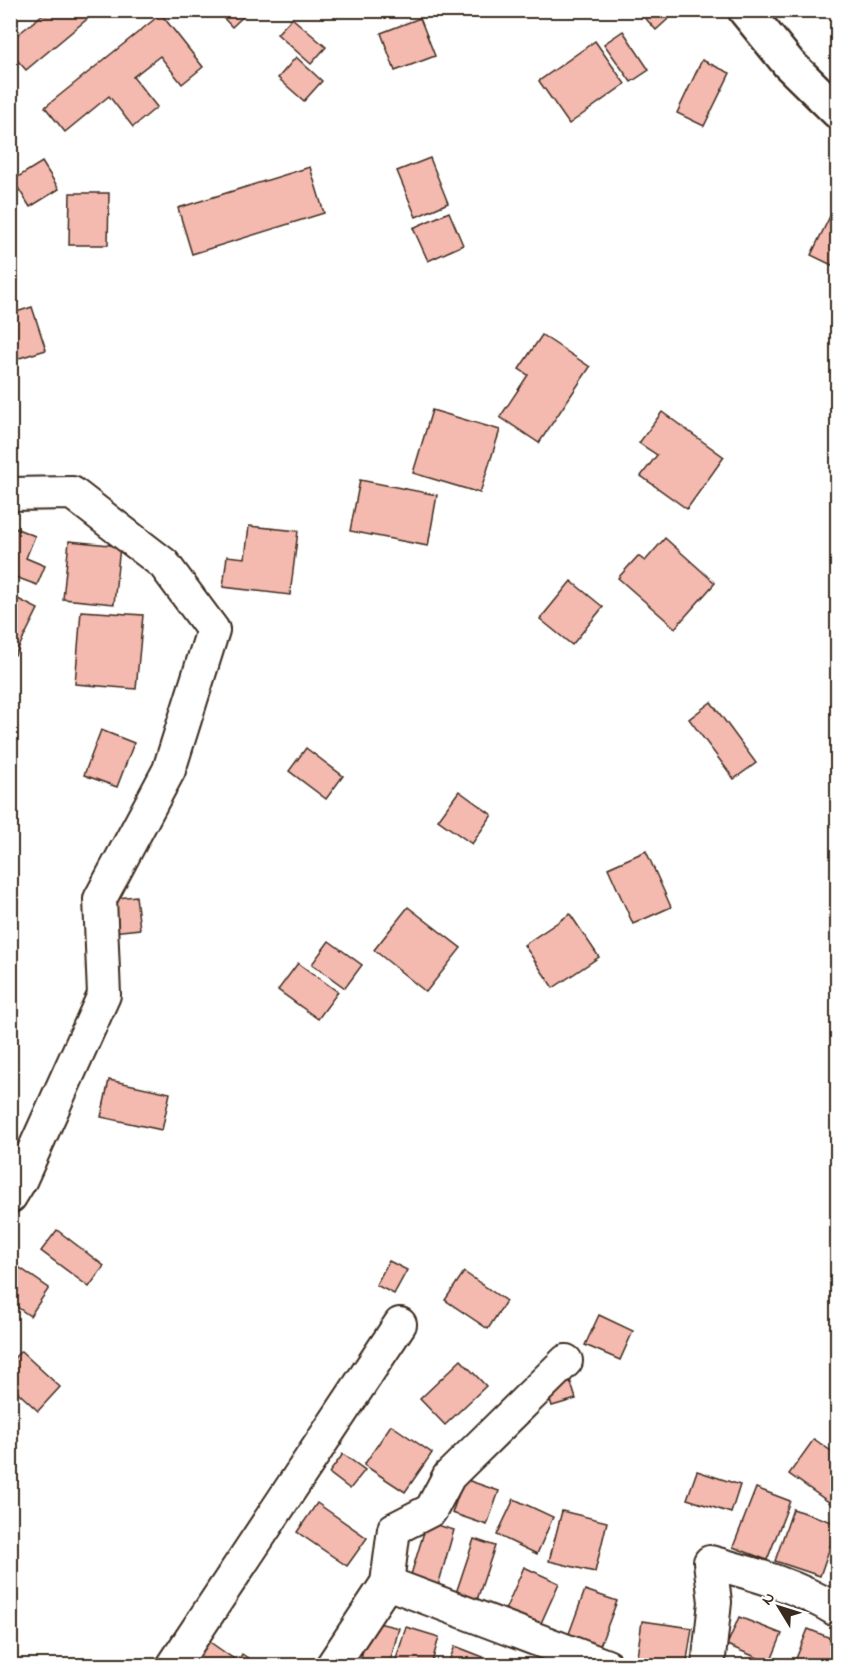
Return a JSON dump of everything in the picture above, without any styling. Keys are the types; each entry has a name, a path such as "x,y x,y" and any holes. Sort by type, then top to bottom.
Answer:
{"street":[{"path":"745,10 789,64 837,112"},
{"path":"10,494 72,493 164,564 213,630 169,770 100,899 104,995 21,1179 10,1197"},
{"path":"173,1665 400,1324"},
{"path":"332,1665 387,1583 394,1529 431,1510 449,1476 566,1361"},
{"path":"708,1665 715,1602 710,1562 763,1576 816,1598 837,1611"},
{"path":"387,1583 607,1665"}],"building":[{"path":"48,10 98,10 26,70 10,52 10,41"},
{"path":"216,10 250,10 232,27"},
{"path":"638,10 678,10 656,30"},
{"path":"161,14 203,67 182,84 160,56 133,77 157,107 133,127 109,96 65,132 45,107"},
{"path":"292,18 326,47 311,64 277,34"},
{"path":"420,18 435,56 395,71 381,33"},
{"path":"623,31 649,70 631,82 604,44"},
{"path":"595,41 625,84 569,124 539,81"},
{"path":"296,57 322,81 304,101 278,78"},
{"path":"702,60 730,73 704,126 677,113"},
{"path":"430,158 448,203 416,217 397,171"},
{"path":"42,162 59,189 30,207 13,180"},
{"path":"310,167 324,213 192,254 178,208"},
{"path":"70,193 109,193 108,245 69,245"},
{"path":"838,200 838,268 811,255"},
{"path":"449,212 463,245 428,261 413,228"},
{"path":"32,307 46,350 16,359 10,342 10,314"},
{"path":"542,335 590,367 539,443 500,417 528,375 519,369"},
{"path":"432,410 500,430 480,493 413,473"},
{"path":"662,412 724,457 687,509 641,476 657,455 639,443"},
{"path":"360,480 437,495 428,546 350,531"},
{"path":"10,526 35,536 26,558 45,566 37,585 10,575"},
{"path":"249,526 298,531 290,595 223,587 227,556 245,558"},
{"path":"665,538 715,583 675,628 618,578 638,556 645,561"},
{"path":"69,541 120,546 114,604 63,599"},
{"path":"571,581 603,607 572,645 540,619"},
{"path":"12,596 38,609 15,655 10,652 10,599"},
{"path":"81,611 143,615 136,689 75,684"},
{"path":"711,702 756,763 734,779 689,719"},
{"path":"10,711 16,712 11,735 10,735"},
{"path":"101,730 134,743 117,787 84,775"},
{"path":"306,748 343,776 326,799 289,771"},
{"path":"459,791 492,815 472,844 438,820"},
{"path":"646,851 671,907 633,924 608,868"},
{"path":"136,896 140,929 112,932 108,899"},
{"path":"408,907 461,948 426,992 374,950"},
{"path":"570,914 599,957 553,988 524,945"},
{"path":"329,941 362,965 345,988 312,964"},
{"path":"298,963 338,992 318,1019 278,990"},
{"path":"109,1080 170,1093 162,1130 101,1117"},
{"path":"57,1230 104,1266 89,1287 41,1251"},
{"path":"10,1261 49,1288 30,1316 10,1302"},
{"path":"389,1261 407,1270 394,1294 376,1285"},
{"path":"464,1272 506,1301 488,1329 445,1300"},
{"path":"599,1315 633,1331 620,1360 585,1345"},
{"path":"21,1351 60,1387 38,1411 10,1385 10,1362"},
{"path":"461,1360 486,1386 445,1425 420,1399"},
{"path":"570,1380 576,1399 552,1406 546,1388"},
{"path":"391,1425 432,1453 405,1492 364,1465"},
{"path":"814,1439 838,1456 836,1507 789,1474"},
{"path":"343,1454 365,1470 350,1489 329,1473"},
{"path":"697,1471 740,1485 731,1513 687,1499"},
{"path":"464,1479 499,1491 487,1525 452,1513"},
{"path":"756,1488 790,1501 767,1560 733,1547"},
{"path":"514,1499 553,1517 537,1554 497,1535"},
{"path":"317,1503 367,1538 347,1566 297,1532"},
{"path":"793,1509 838,1524 820,1576 775,1561"},
{"path":"562,1511 607,1522 595,1572 549,1561"},
{"path":"427,1522 454,1530 438,1586 410,1578"},
{"path":"474,1539 495,1546 477,1600 456,1593"},
{"path":"524,1567 559,1583 537,1632 502,1617"},
{"path":"585,1590 617,1601 598,1651 567,1639"},
{"path":"739,1617 782,1634 770,1663 727,1645"},
{"path":"370,1621 399,1628 389,1666 375,1666 360,1662"},
{"path":"642,1621 692,1628 686,1666 652,1666 652,1659 637,1657"},
{"path":"406,1627 439,1637 431,1666 394,1666"},
{"path":"808,1629 838,1641 836,1666 793,1666"},
{"path":"207,1640 234,1659 229,1666 192,1666"},
{"path":"455,1646 483,1657 479,1666 447,1666"},
{"path":"242,1654 260,1666 235,1666"}]}
